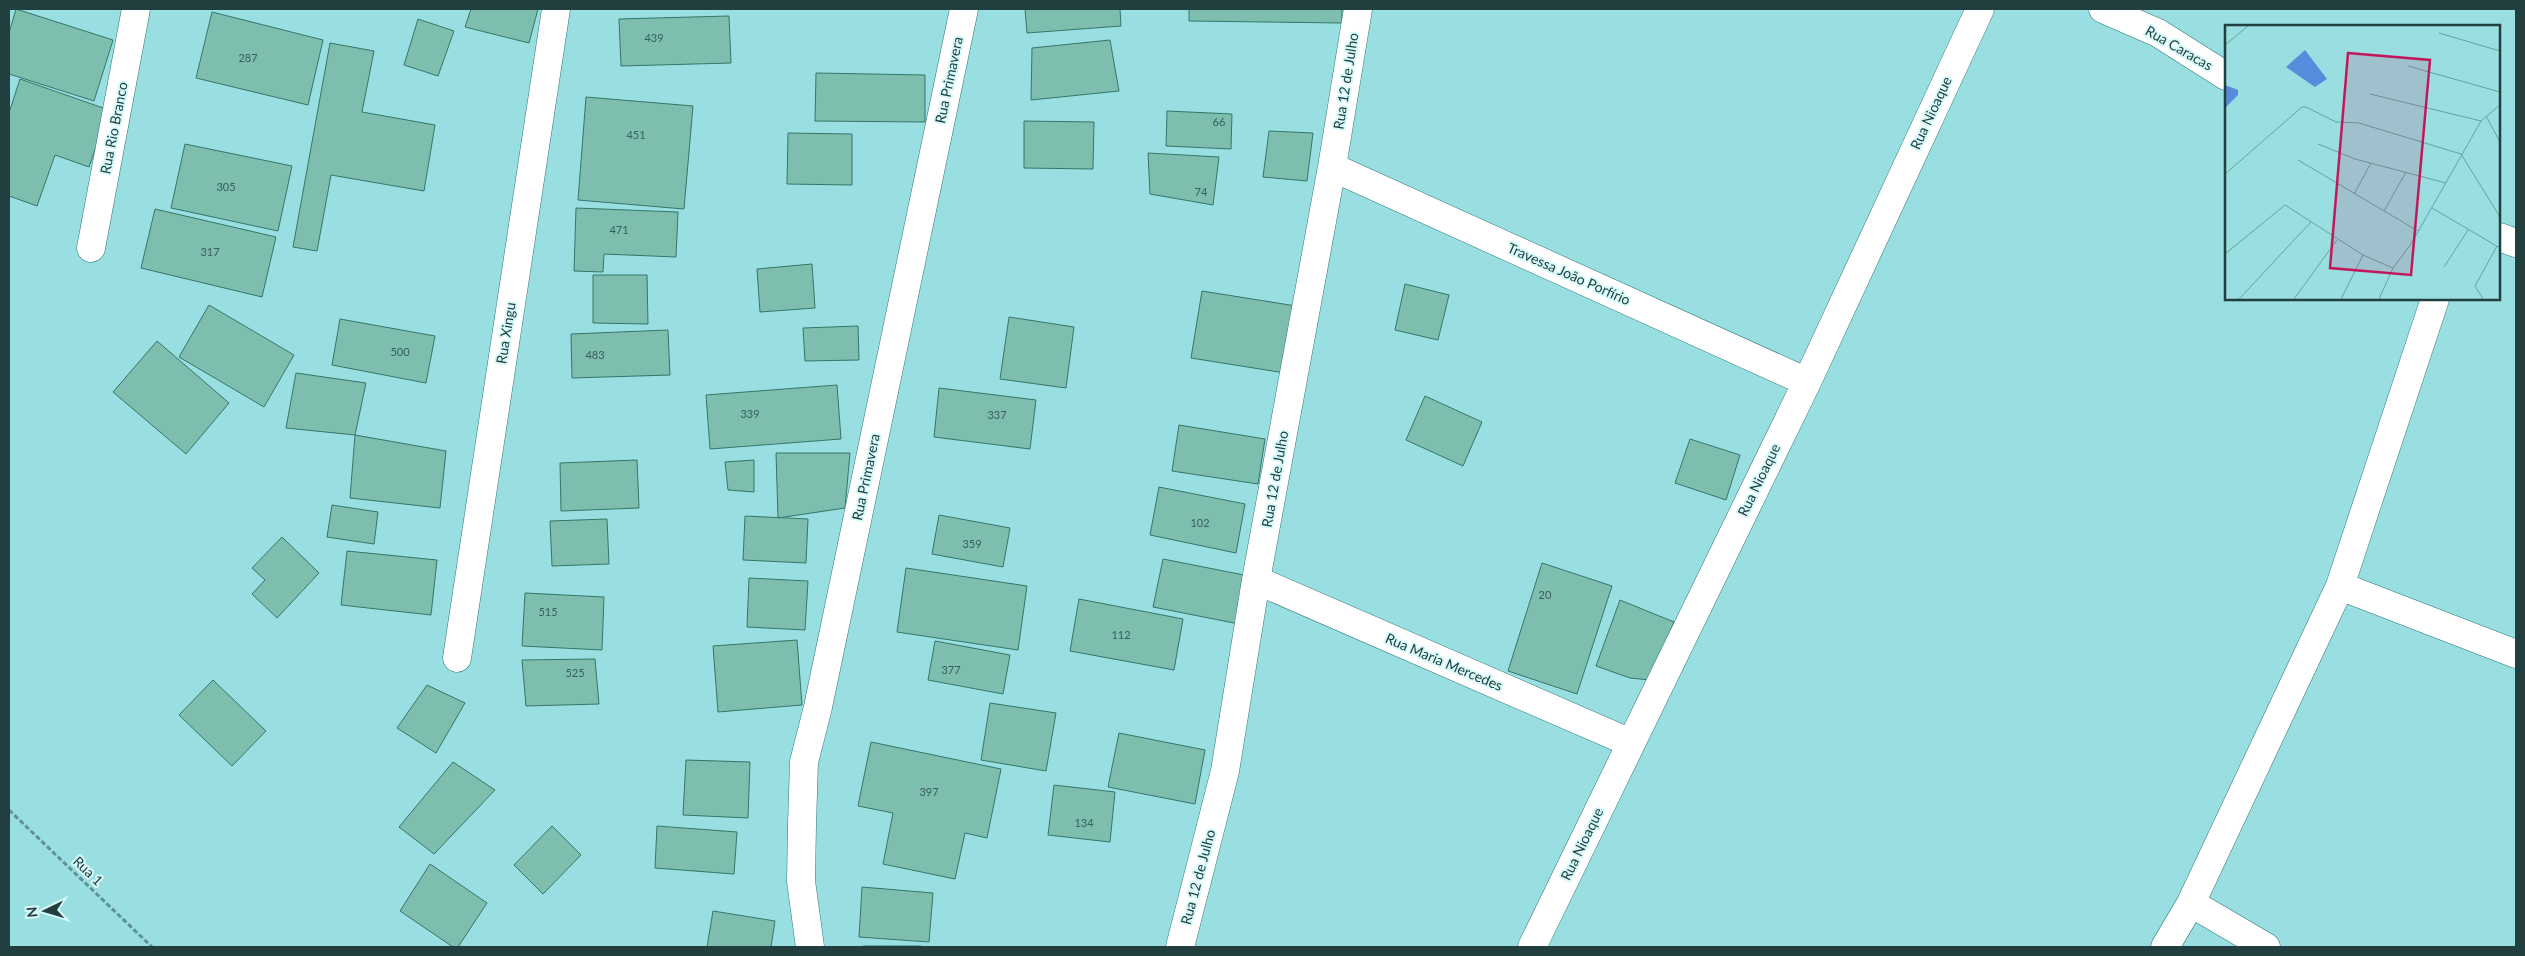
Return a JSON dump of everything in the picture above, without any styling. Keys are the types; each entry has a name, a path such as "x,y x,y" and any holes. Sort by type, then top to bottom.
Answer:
{"street":[{"name":"Rua Rio Branco","path":"91,248 136,9"},
{"name":"Rua Xingu","path":"456,658 556,9"},
{"name":"Rua Primavera","path":"810,947 801,881 804,762 818,707 964,9"},
{"name":"Rua 12 de Julho","path":"1180,947 1225,771 1256,580 1332,167 1358,9"},
{"name":"Rua Nioaque","path":"1532,947 1807,382 1980,9"},
{"name":"Rua Caracas","path":"2103,9 2158,33 2225,75"},
{"name":"Travessa João Porfírio","path":"1332,167 1807,382"},
{"path":"2500,237 2516,243"},
{"path":"2165,947 2191,903 2340,586 2435,300"},
{"name":"Rua Maria Mercedes","path":"1256,580 1631,743"},
{"path":"2340,586 2516,654"},
{"path":"2191,903 2266,947"}],"path":[{"name":"Rua 1","path":"9,810 152,947"}],"building":[{"path":"16,9 113,40 94,101 9,74 9,33"},
{"path":"471,9 538,9 529,43 465,27"},
{"path":"1025,9 1120,9 1121,26 1027,33"},
{"path":"1189,9 1342,9 1342,23 1189,21"},
{"path":"212,12 323,40 308,105 196,78"},
{"path":"729,16 731,63 621,66 619,19"},
{"path":"418,19 454,31 438,76 404,65"},
{"path":"1110,40 1119,91 1031,100 1032,48"},
{"path":"330,43 374,51 362,112 435,125 424,191 331,175 317,251 293,247"},
{"path":"816,73 925,75 925,122 815,121"},
{"path":"20,79 109,110 89,167 55,155 37,206 9,196 9,113"},
{"path":"586,97 693,106 684,209 578,200"},
{"path":"1167,111 1232,114 1231,149 1166,146"},
{"path":"1024,121 1094,122 1093,169 1024,168"},
{"path":"1269,131 1313,133 1307,181 1263,177"},
{"path":"788,133 852,134 852,185 787,184"},
{"path":"185,144 292,166 278,231 171,208"},
{"path":"1148,153 1219,157 1213,205 1150,194"},
{"path":"576,208 678,212 676,257 604,254 603,272 574,271"},
{"path":"155,209 276,237 262,297 141,268"},
{"path":"812,264 815,308 760,312 757,269"},
{"path":"593,275 647,275 648,324 593,323"},
{"path":"1405,284 1449,295 1438,340 1395,330"},
{"path":"1202,291 1296,306 1285,373 1191,358"},
{"path":"209,305 294,355 264,407 179,357"},
{"path":"1009,317 1074,327 1066,388 1000,379"},
{"path":"340,319 435,336 426,383 332,365"},
{"path":"858,326 859,360 805,361 803,328"},
{"path":"668,330 670,375 572,378 571,334"},
{"path":"157,341 229,403 186,454 113,392"},
{"path":"296,373 366,383 355,435 286,428"},
{"path":"837,385 841,439 710,449 706,395"},
{"path":"939,388 1036,400 1030,449 934,437"},
{"path":"1425,396 1482,422 1463,466 1406,440"},
{"path":"1179,425 1265,439 1258,484 1172,471"},
{"path":"355,435 446,451 440,508 350,498"},
{"path":"1690,439 1740,455 1726,500 1675,483"},
{"path":"776,453 850,453 845,508 778,518"},
{"path":"637,460 639,508 561,511 560,463"},
{"path":"754,460 754,492 728,490 725,462"},
{"path":"1159,487 1245,504 1236,553 1150,535"},
{"path":"332,505 378,512 374,544 327,537"},
{"path":"939,515 1010,528 1003,567 932,554"},
{"path":"745,516 808,519 806,563 743,560"},
{"path":"607,519 609,564 552,566 550,521"},
{"path":"282,537 319,573 277,618 252,594 265,580 252,568"},
{"path":"347,551 437,560 431,615 341,605"},
{"path":"1163,559 1249,576 1239,624 1153,607"},
{"path":"1542,563 1612,586 1577,694 1508,671"},
{"path":"906,568 1027,586 1018,650 897,632"},
{"path":"749,578 808,581 805,630 747,627"},
{"path":"525,593 604,597 602,650 522,646"},
{"path":"1079,599 1183,619 1174,670 1070,651"},
{"path":"1620,600 1674,622 1650,680 1630,678 1596,666"},
{"path":"797,640 802,705 718,712 713,646"},
{"path":"935,641 1010,655 1003,694 928,680"},
{"path":"595,659 599,704 526,706 522,660"},
{"path":"213,680 266,731 232,766 179,715"},
{"path":"427,685 465,703 436,753 397,728"},
{"path":"990,703 1056,713 1046,771 981,760"},
{"path":"1119,733 1205,750 1195,804 1108,787"},
{"path":"871,742 1001,769 987,838 965,833 955,879 883,864 893,813 858,806"},
{"path":"686,760 750,762 748,818 683,815"},
{"path":"453,762 495,790 434,854 399,827"},
{"path":"1054,785 1115,792 1110,842 1048,835"},
{"path":"552,826 581,855 543,894 514,865"},
{"path":"657,826 737,832 734,874 655,868"},
{"path":"430,864 487,903 458,947 453,947 400,911"},
{"path":"862,887 933,893 929,942 859,937"},
{"path":"713,911 775,921 771,947 707,947"},
{"path":"921,946 921,947 863,947"}]}
